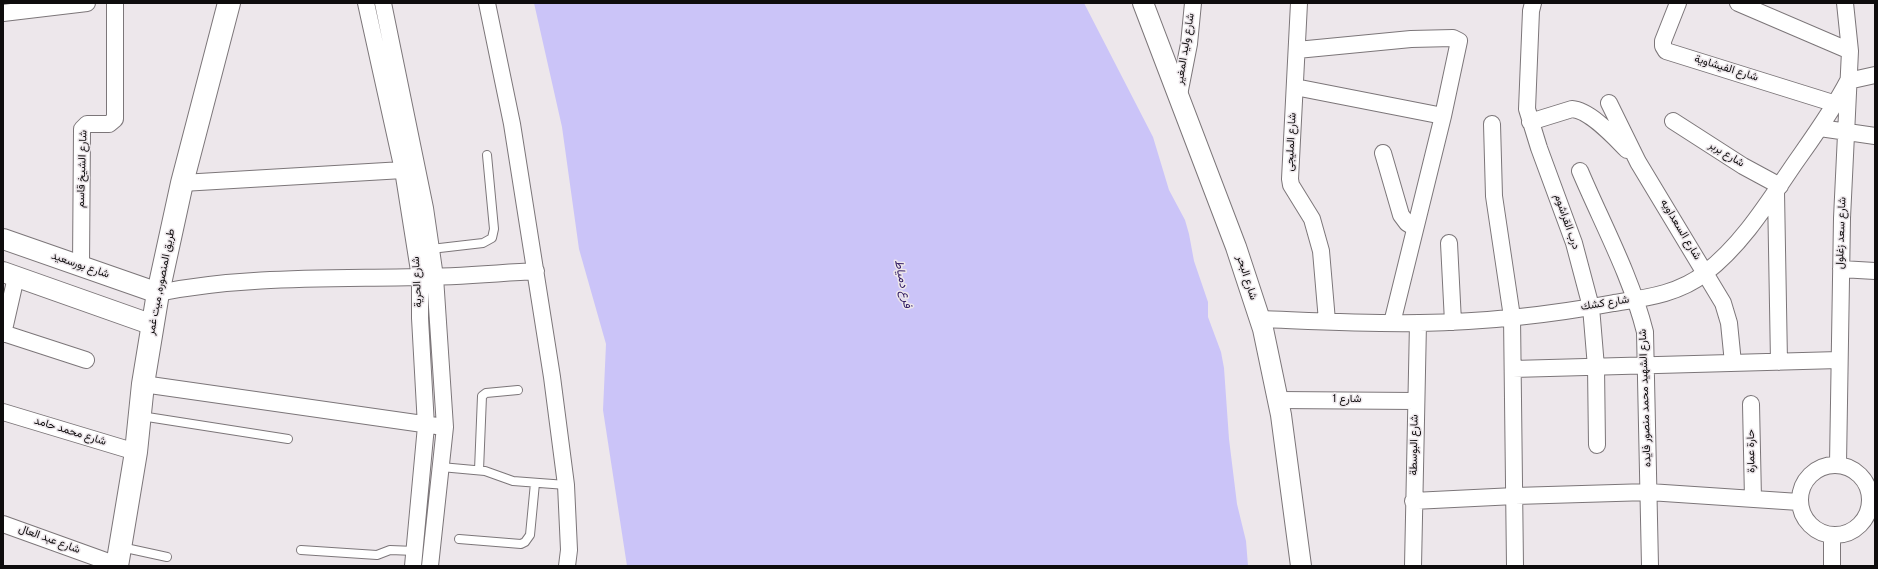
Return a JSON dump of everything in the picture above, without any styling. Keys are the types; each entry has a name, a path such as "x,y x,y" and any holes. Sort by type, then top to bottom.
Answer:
{"main road":[{"name":"طريق المنصوره, ميت غمر","path":"118,559 136,452 144,384 158,293 182,183 229,3"}],"street":[{"path":"3,13 88,3"},
{"name":"شارع الشيخ قاسم","path":"73,264 82,129 88,124 109,124 114,118 115,3"},
{"name":"شارع الحرية","path":"366,3 403,170 431,249 428,277 420,318 426,426 415,554"},
{"name":"شارع الحرية","path":"383,3 428,277 437,317 445,427 430,566"},
{"path":"487,3 512,124 536,271 566,485 569,550 568,566"},
{"name":"شارع البحر","path":"1143,3 1236,247 1260,319 1278,400 1301,566"},
{"name":"شارع وليد المغير","path":"1179,96 1189,44 1193,3"},
{"name":"شارع المليجى","path":"1299,3 1290,178 1291,185 1312,219 1321,251 1327,321"},
{"name":"درب القراشوم","path":"1533,3 1531,11 1527,99 1530,122 1574,243 1591,308 1596,367 1597,445"},
{"name":"شارع الفيشاوية","path":"1678,3 1662,41 1666,50 1836,104"},
{"path":"1738,3 1850,51"},
{"name":"شارع سعد زغلول","path":"1838,464 1841,269 1850,51 1845,3"},
{"path":"1297,50 1411,39 1457,38 1459,43 1443,116 1392,323"},
{"path":"1848,81 1875,76"},
{"name":"شارع كشك","path":"1260,319 1392,323 1453,322 1591,308 1635,300 1679,288 1706,273 1734,246 1778,189 1836,104 1848,81"},
{"path":"1295,87 1443,116"},
{"name":"شارع السعداويه","path":"1609,103 1638,162 1723,302 1729,323 1733,363"},
{"path":"1530,122 1572,109 1577,109 1613,136 1638,162"},
{"name":"شارع بربر","path":"1673,121 1778,189"},
{"path":"1492,124 1494,196 1512,317 1515,566"},
{"path":"1820,128 1875,136"},
{"path":"1383,153 1401,215 1407,223 1415,228"},
{"path":"182,183 403,170"},
{"name":"شارع الشهيد محمد منصور فايده","path":"1580,171 1635,300 1645,332 1647,366 1650,566"},
{"path":"1778,189 1780,362"},
{"name":"شارع بورسعيد","path":"3,239 158,293"},
{"path":"1449,243 1453,322"},
{"path":"10,274 22,275 30,265 30,253 27,248"},
{"path":"53,290 51,276 54,270 73,264"},
{"path":"1841,269 1875,271"},
{"path":"158,293 216,284 275,280 428,277 536,271"},
{"path":"10,274 153,325"},
{"path":"10,274 3,333 86,360"},
{"path":"420,318 437,317"},
{"name":"شارع البوسطة","path":"1413,566 1413,501 1418,323"},
{"path":"1513,369 1839,360"},
{"path":"144,384 426,426 445,427"},
{"name":"شارع 1","path":"1278,400 1416,401"},
{"name":"حارة عمارة","path":"1750,404 1753,499"},
{"name":"شارع محمد حامد","path":"3,412 136,452"},
{"path":"1838,464 1854,470 1872,491 1865,519 1850,531 1841,534 1832,535 1822,532 1810,524 1801,512 1799,502 1800,492 1810,474 1818,468 1838,464"},
{"path":"1413,501 1649,492 1799,502"},
{"name":"شارع عبد العال","path":"3,524 118,559"},
{"path":"1832,535 1832,566"},
{"path":"415,554 432,546"}],"lane":[{"path":"431,249 483,243 492,238 494,229 487,155"},
{"path":"479,470 482,396 486,393 518,390"},
{"path":"140,416 288,439"},
{"path":"441,467 479,470 513,481 566,485"},
{"path":"459,539 521,544 525,542 530,535 535,483"},
{"path":"301,550 378,556 390,550 415,554"},
{"path":"118,559 167,557"}],"water":[{"name":"فرع دمياط","path":"534,3 1084,3 1153,137 1169,190 1185,220 1194,261 1208,302 1208,317 1221,352 1224,368 1229,439 1237,504 1246,541 1248,566 627,566 603,410 606,344 579,249 562,127"}]}
